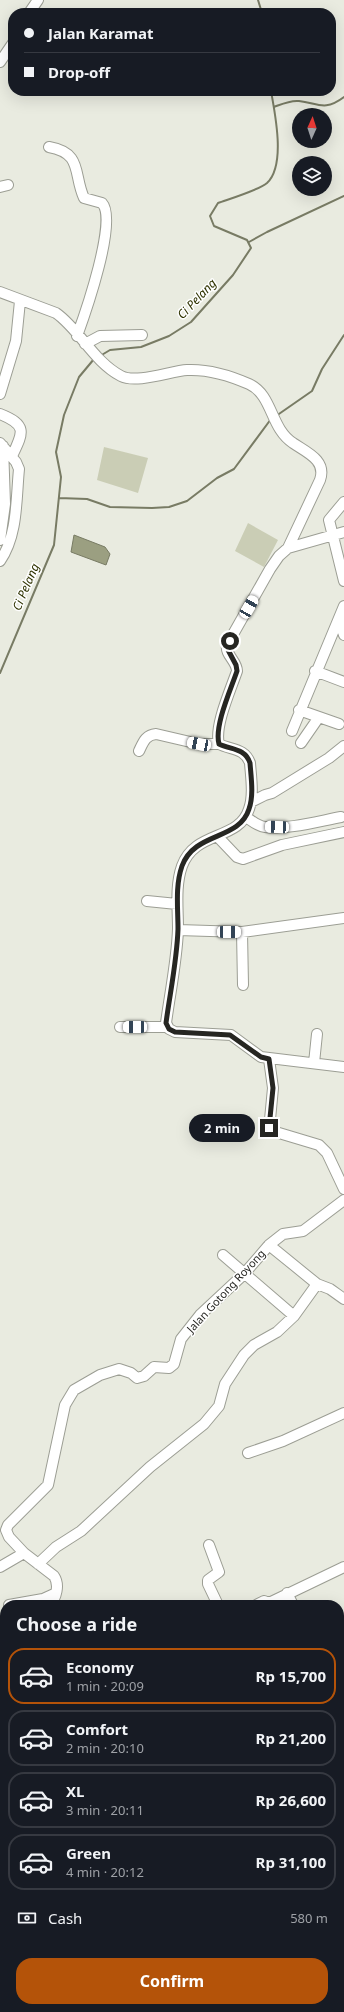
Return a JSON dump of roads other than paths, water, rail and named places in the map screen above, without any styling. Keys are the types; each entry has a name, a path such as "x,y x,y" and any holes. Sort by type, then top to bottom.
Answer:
{"street":[{"path":"0,62 8,50"},
{"path":"49,147 60,149 71,157 77,168 84,198 102,203 105,210 105,232 96,284 78,336"},
{"path":"0,292 20,301 56,313 63,318 92,353 113,370 126,378 159,375 186,370 201,371 225,376 257,388 264,395 270,412 286,439 317,459 322,471 320,480 288,548 279,556 270,569 227,645 227,651 236,665 237,671 218,733 219,744"},
{"path":"0,393 16,341 20,301"},
{"path":"85,344 100,336 142,335"},
{"path":"0,414 14,421 22,430 21,437 12,456"},
{"path":"0,561 7,552 12,535 19,469 12,456 2,445"},
{"path":"0,540 5,504 2,445"},
{"path":"344,502 329,519 344,581"},
{"path":"288,548 344,532"},
{"path":"292,731 315,671 332,636 344,606"},
{"path":"339,620 344,635"},
{"path":"332,636 344,640"},
{"path":"315,671 344,682"},
{"path":"299,710 339,724"},
{"path":"302,743 319,717"},
{"path":"139,751 145,739 150,734 156,734 199,744 219,744 242,751 250,763 251,802 246,817 236,828 200,844 185,860 182,867 177,904 178,930 167,1027"},
{"path":"251,802 272,793 329,758 344,746"},
{"path":"246,817 263,827 277,827 341,817"},
{"path":"217,836 237,857 243,859 282,845 344,832"},
{"path":"147,901 177,904"},
{"path":"178,930 242,932 344,918"},
{"path":"242,932 243,985"},
{"path":"120,1027 167,1027 171,1031 175,1032 230,1035 261,1057 344,1067"},
{"path":"314,1063 317,1034"},
{"path":"269,1059 273,1088 269,1130 319,1145 327,1153 344,1189"},
{"name":"Jalan Gotong Royong","path":"52,1600 57,1589 58,1581 54,1576 24,1553 9,1537 4,1522 48,1485 65,1405 74,1390 108,1371 119,1369 131,1373 137,1378 144,1376 154,1367 169,1368 174,1364 181,1340 200,1315 244,1274 269,1245 282,1234 304,1231 344,1200"},
{"path":"269,1245 317,1284 330,1289 344,1299"},
{"path":"223,1255 294,1316"},
{"path":"38,1564 51,1551 81,1531 141,1474 204,1424 219,1406 225,1384 249,1349 277,1332 294,1316 317,1284"},
{"path":"248,1453 283,1441 344,1413"},
{"path":"209,1545 219,1572 208,1580 208,1584 216,1600"},
{"path":"0,1567 24,1553"},
{"path":"274,1600 344,1567"},
{"path":"287,1593 290,1600"},
{"path":"43,1600 54,1594"}],"waterway":[{"name":"Ci Pelang","path":"258,0 260,8"},
{"name":"Ci Pelang","path":"100,356 110,350 141,347 169,336 191,322 233,275 251,248 247,240 214,226 210,216 218,203 263,186 273,175 278,152 278,139 272,96"},
{"path":"274,107 292,101 326,105 337,102 344,97"},
{"path":"249,242 344,196"},
{"path":"276,416 312,391 322,369 344,335"},
{"name":"Ci Pelang","path":"0,673 54,545 61,477 56,452 64,415 79,377 94,359"},
{"path":"59,498 87,499 110,507 152,508 169,507 187,501 217,478 234,469 271,419"}]}
